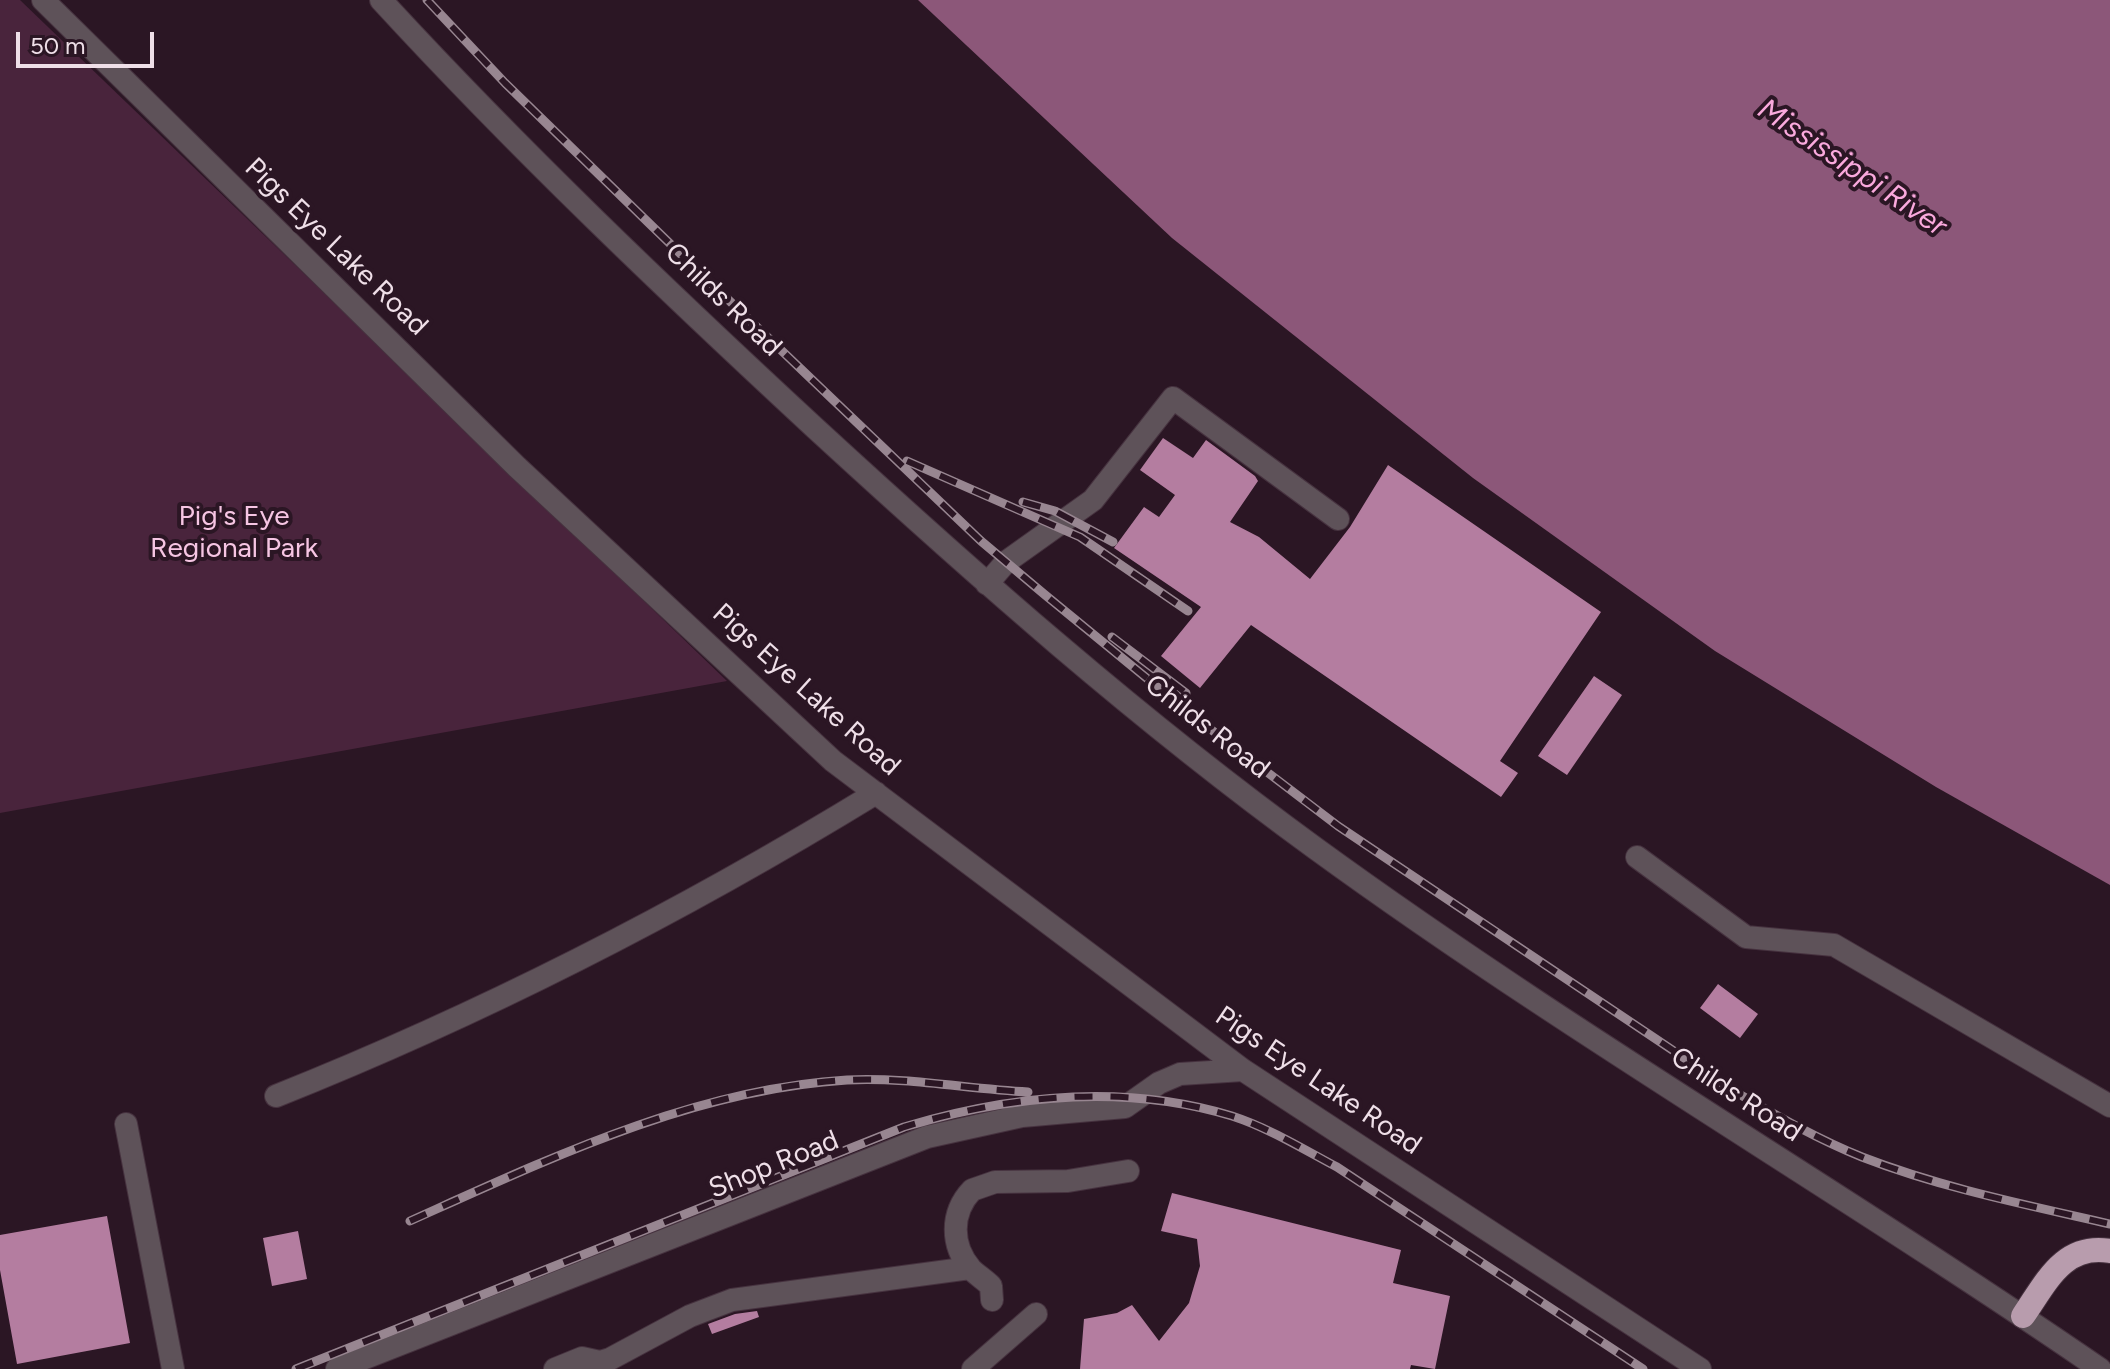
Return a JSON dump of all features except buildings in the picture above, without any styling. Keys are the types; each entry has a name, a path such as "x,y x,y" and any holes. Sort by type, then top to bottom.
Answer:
{"highway":[{"path":"2023,1316 2060,1264 2086,1250 2110,1251"}],"street":[{"name":"Pigs Eye Lake Road","path":"43,0 517,467 833,761 1243,1070 1700,1369"},
{"name":"Childs Road","path":"381,0 466,92 719,340 987,584 1197,759 1328,857 1500,977 2100,1369"},
{"path":"987,584 1006,562 1093,500 1173,398 1338,519"},
{"path":"276,1096 548,975 794,843 876,793"},
{"path":"1637,857 1746,937 1834,945 2110,1106"},
{"name":"Shop Road","path":"337,1369 927,1137 1022,1116 1125,1107 1159,1083 1180,1074 1243,1070"},
{"path":"126,1124 173,1369"},
{"path":"992,1300 991,1286 970,1268 954,1232 956,1218 972,1190 995,1182 1068,1181 1128,1171"},
{"path":"555,1369 582,1358 600,1362 610,1359 690,1316 741,1298 970,1268"},
{"path":"973,1369 1036,1314"}],"green space":[{"name":"Pig's Eye Regional Park","path":"0,0 20,0 727,681 0,813"}],"water":[{"name":"Mississippi River","path":"918,0 2110,0 2110,885 1936,787 1715,651 1473,478 1172,238"}],"railway":[{"path":"427,0 505,83 981,541 1188,712 1338,826 1732,1090 1812,1134 1862,1157 1923,1178 2110,1224"},
{"path":"907,461 1080,537 1188,611"},
{"path":"1023,502 1055,511 1113,542"},
{"path":"1112,637 1186,693"},
{"path":"410,1221 515,1174 623,1131 734,1097 790,1086 847,1080 915,1082 1028,1092"},
{"path":"296,1369 904,1127 985,1107 1067,1097 1150,1099 1232,1116 1259,1126 1337,1167 1643,1369"}]}
